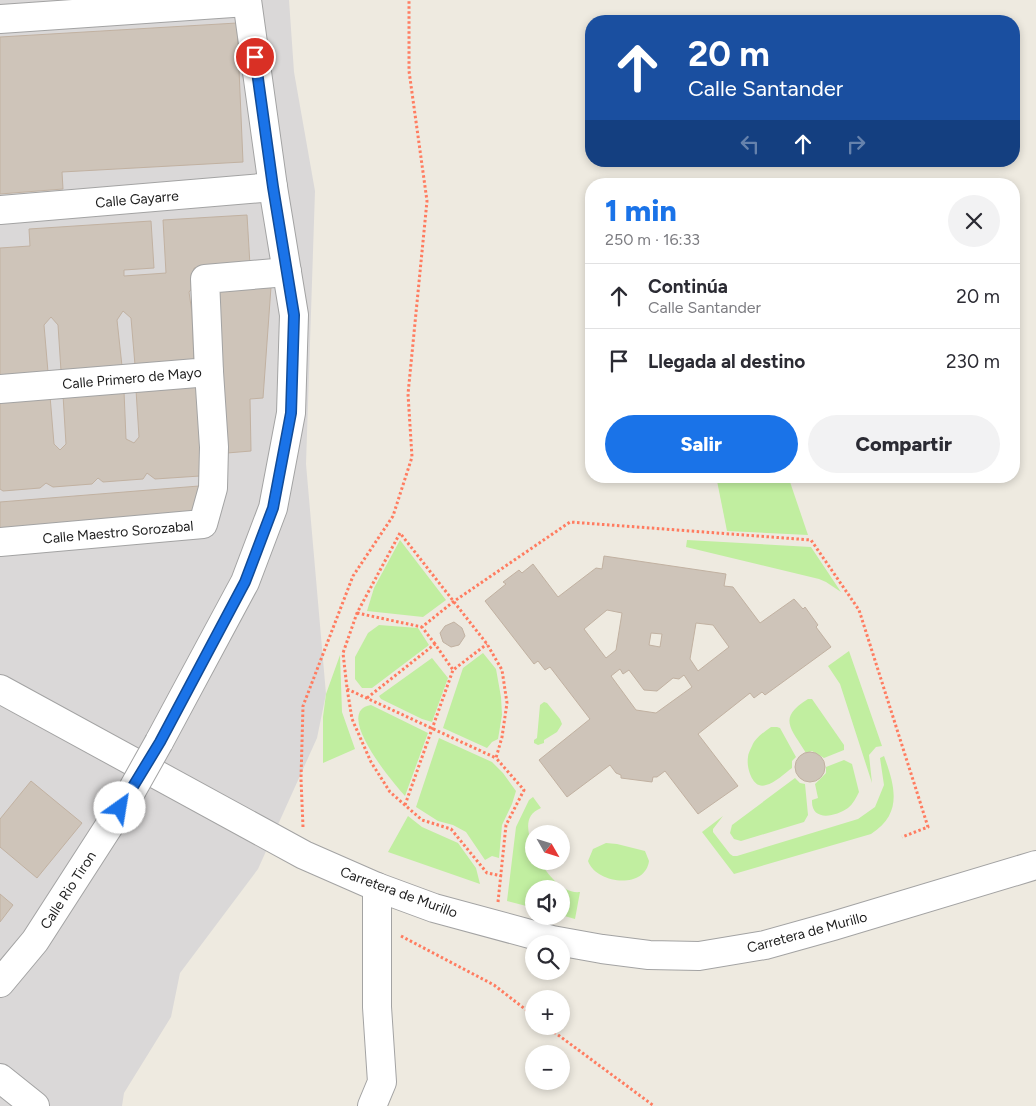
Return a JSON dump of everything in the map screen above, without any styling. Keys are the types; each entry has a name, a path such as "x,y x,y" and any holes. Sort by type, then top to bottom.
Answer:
{"street":[{"path":"0,19 75,7 247,1"},
{"name":"Calle Rio Tiron","path":"0,983 35,941 131,792 160,742 245,582 273,508 291,413 294,315 273,187 247,1"},
{"name":"Calle Gayarre","path":"0,210 273,187"},
{"name":"Calle Primero de Mayo","path":"0,389 208,372 205,279 287,272"},
{"name":"Calle Maestro Sorozabal","path":"0,542 203,524 213,488 214,446 208,372"},
{"name":"Carretera de Murillo","path":"0,689 304,855 377,887 434,908 494,925 552,940 602,949 649,955 699,956 773,942 833,926 1036,865"},
{"path":"372,1106 382,1082 377,1006 377,887"},
{"path":"0,1078 35,1106"}],"path":[{"path":"304,855 301,779 303,706 353,576 393,516 412,457 408,394 427,201 409,71 409,0"},
{"path":"422,627 453,602 570,522 811,540 859,610 928,827 902,837"},
{"path":"496,758 502,737 507,703 502,670 487,644 400,533 357,613 344,653 346,688 352,719 371,762 390,792 422,820 451,829 488,873 502,876"},
{"path":"357,613 422,627 453,670"},
{"path":"367,698 435,644"},
{"path":"405,805 453,670 487,644"},
{"path":"346,688 496,758 524,790 506,826 502,876 494,925"},
{"path":"376,923 494,985 525,1009"},
{"path":"558,1035 654,1106"}],"shaded area":[{"path":"0,0 289,0 294,72 315,191 306,464 326,694 317,738 258,869 180,973 171,1017 124,1093 122,1106 0,1106"}],"green space":[{"path":"717,483 790,483 808,535 727,531"},
{"path":"400,540 446,600 423,617 367,611 374,588"},
{"path":"687,540 811,547 841,592 819,579 686,547"},
{"path":"379,625 418,628 429,645 372,688 362,688 355,679 355,657 368,633"},
{"path":"849,651 882,746 876,747 869,755 872,783 840,684 828,666"},
{"path":"483,653 496,669 502,715 498,739 487,748 443,728 463,668"},
{"path":"340,655 342,712 355,749 323,763 323,717 326,694"},
{"path":"432,658 448,678 432,722 381,699 379,696"},
{"path":"808,699 812,699 844,745 844,750 824,758 812,751 806,753 792,730 790,718 792,712"},
{"path":"544,702 547,703 562,724 557,732 544,740 544,743 538,745 534,743 534,740 537,738 540,705"},
{"path":"371,705 428,733 405,796 379,764 362,733 358,720 361,710"},
{"path":"771,727 780,728 796,757 792,761 792,768 780,778 761,786 751,777 748,767 748,756 755,740"},
{"path":"439,738 492,762 516,791 502,825 499,858 492,856 485,860 466,832 453,825 438,821 416,807"},
{"path":"884,756 891,778 894,799 888,818 871,834 734,874 702,832 723,816 713,829 713,832 730,854 737,856 858,819 875,807 884,785 880,758"},
{"path":"844,760 852,764 859,792 856,799 848,808 837,814 820,815 815,812 813,807 812,800 818,798 815,784 826,773 826,767"},
{"path":"795,778 800,783 805,784 808,815 804,822 741,841 734,839 730,833 732,825"},
{"path":"533,797 541,808 534,812 528,825 525,825 525,870 546,870 554,880 525,880 525,906 507,901 516,827 529,800"},
{"path":"408,816 422,827 458,843 476,868 480,884 388,852"},
{"path":"606,843 645,851 649,861 646,870 630,880 620,881 600,875 588,861 593,849"},
{"path":"570,891 580,892 575,919 570,918"}],"building":[{"path":"237,23 243,162 62,172 63,189 0,194 0,37"},
{"path":"247,215 250,265 194,268 195,285 189,292 194,361 135,365 131,318 123,311 117,320 122,366 61,371 58,325 51,317 44,325 48,372 0,376 0,248 30,246 29,229 151,221 154,268 124,270 124,276 166,273 163,220"},
{"path":"271,287 263,398 250,399 251,451 227,453 215,290"},
{"path":"197,386 201,444 200,476 155,479 147,473 143,479 103,482 98,478 92,484 53,487 46,483 40,488 3,491 0,489 0,400 50,396 54,444 60,450 66,444 63,395 124,391 126,439 134,443 139,437 136,390"},
{"path":"199,486 197,513 0,529 0,502"},
{"path":"604,556 726,574 724,586 733,587 760,623 794,599 803,609 805,607 818,625 816,627 831,647 765,695 762,692 754,698 750,693 698,734 738,786 698,814 665,771 657,777 653,777 652,782 621,778 621,775 616,773 610,765 567,797 539,760 590,719 550,667 545,670 538,661 534,664 485,601 506,584 503,582 519,570 522,573 533,564 558,597 596,568 602,569","holes":["607,610 622,613 616,650 606,658 584,629","696,623 713,625 729,647 698,671 690,659","651,633 662,634 660,647 649,645","620,669 623,674 629,670 644,690 657,691 673,678 679,679 684,675 692,687 656,713 636,710 611,676"]},
{"path":"454,622 462,628 465,636 459,645 451,647 443,642 440,633 445,626"},
{"path":"810,752 821,756 825,767 821,778 810,782 799,778 795,767 799,756"},
{"path":"31,781 82,823 37,878 0,847 0,819"},
{"path":"0,894 13,905 0,922"}],"route":[{"path":"120,808 160,742 245,582 273,508 291,413 294,315 273,187 255,57"}]}
